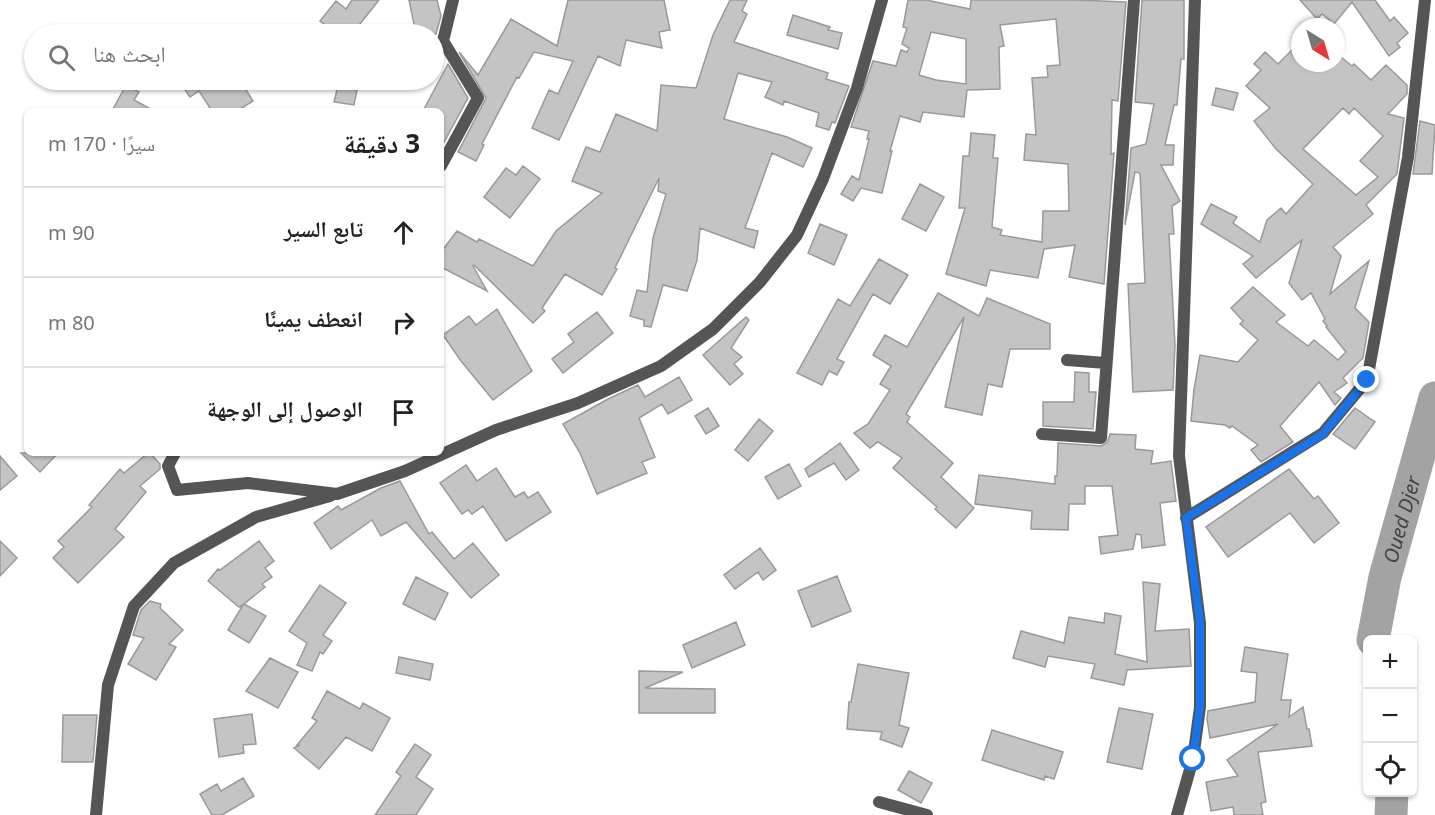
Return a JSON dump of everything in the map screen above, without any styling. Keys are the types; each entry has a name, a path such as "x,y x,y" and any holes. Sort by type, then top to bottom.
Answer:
{"street":[{"path":"444,37 453,0"},
{"path":"444,453 496,430 588,399 661,366 713,329 760,282 796,235 823,179 857,88 882,0"},
{"path":"1042,434 1101,438 1134,0"},
{"path":"1177,815 1193,759 1200,706 1200,622 1179,456 1195,0"},
{"path":"1186,518 1323,434 1367,380 1408,157 1425,0"},
{"path":"444,43 478,98 444,160"},
{"path":"1067,360 1106,363"},
{"path":"173,456 168,466 177,490 248,483 337,495"},
{"path":"96,815 108,686 134,606 174,562 256,517 337,495 405,471 438,456"},
{"path":"879,802 927,815"}],"building":[{"path":"352,0 379,0 360,24 324,24 320,21 336,1 346,9"},
{"path":"409,0 437,0 441,16 439,24 414,24"},
{"path":"568,0 664,0 670,30 659,32 662,48 626,40 620,66 598,56 559,140 532,128 549,90 558,94 573,61 534,52 519,78 517,77 482,144 484,145 476,161 458,152 486,98 459,52 478,75 511,19 557,46"},
{"path":"730,0 747,0 742,11 747,14 734,42 828,73 826,79 849,86 835,123 832,122 829,130 816,126 819,113 784,101 783,105 765,97 772,82 738,73 724,119 787,137 812,148 803,167 772,153 745,228 758,231 754,248 700,228 697,260 687,291 663,285 651,327 644,326 644,320 630,316 637,290 647,292 653,238 666,194 658,191 659,178 615,268 617,269 602,295 565,274 542,308 545,311 533,323 474,265 487,291 444,269 444,248 457,231 477,242 479,239 533,266 556,231 602,193 572,181 586,147 600,152 616,114 657,131 661,85 696,88 713,35"},
{"path":"908,0 926,0 970,9 971,0 1126,2 1118,101 1112,100 1111,154 1114,153 1104,284 1069,277 1075,245 1044,249 1038,278 990,270 986,286 946,274 965,208 959,208 963,156 969,156 971,133 995,135 993,158 998,158 992,227 1002,230 1000,235 1042,242 1043,211 1069,211 1068,164 1024,160 1026,134 1036,135 1032,78 1048,77 1047,66 1060,65 1056,19 1000,25 1004,46 999,47 1000,89 967,90 964,117 923,112 920,122 900,116 882,193 861,188 853,201 841,194 852,176 859,180 869,139 867,139 869,131 851,127 873,61 896,66 901,50 907,52 909,48 902,44 907,28 903,27","holes":["931,32 966,39 966,84 919,75"]},
{"path":"1142,0 1184,0 1184,59 1181,59 1177,105 1174,105 1165,145 1174,145 1173,165 1161,165 1180,201 1172,206 1174,234 1169,234 1175,345 1173,390 1133,392 1128,284 1145,283 1140,173 1135,172 1125,225 1131,148 1146,144 1154,104 1135,102"},
{"path":"1300,0 1375,0 1390,21 1394,17 1408,33 1397,43 1400,47 1389,56 1352,2 1339,18 1327,18 1322,14 1316,18"},
{"path":"793,15 830,27 828,30 842,33 838,49 787,35"},
{"path":"1291,51 1291,72 1345,72 1345,60 1352,66 1354,64 1371,80 1386,65 1407,85 1407,94 1388,114 1404,118 1397,174 1366,205 1373,214 1333,247 1341,256 1330,294 1369,261 1355,308 1369,322 1363,358 1343,378 1347,383 1334,392 1341,398 1335,405 1319,382 1280,426 1293,442 1261,462 1251,450 1258,445 1232,426 1230,428 1225,425 1191,421 1200,355 1238,362 1258,340 1240,324 1243,321 1231,308 1253,287 1285,315 1276,322 1308,346 1314,340 1338,360 1346,352 1326,327 1323,321 1325,319 1311,293 1302,300 1289,283 1302,240 1256,278 1243,264 1253,256 1201,224 1211,204 1237,217 1233,223 1260,242 1267,220 1281,208 1286,214 1313,184 1276,149 1254,121 1270,108 1246,86 1261,70 1254,64 1265,52 1278,64","holes":["1343,108 1349,114 1354,108 1383,136 1360,161 1378,177 1356,195 1303,149"]},
{"path":"448,64 468,98 444,142 444,108 425,108 434,90 444,90 444,72"},
{"path":"1216,88 1238,93 1233,110 1212,105"},
{"path":"123,90 135,90 139,92 134,100 149,108 114,108"},
{"path":"185,90 246,90 253,101 242,108 210,108 199,91 190,97"},
{"path":"337,90 357,90 354,105 334,102"},
{"path":"1420,121 1435,125 1432,174 1413,174"},
{"path":"523,166 540,179 510,218 484,197 506,168 516,175"},
{"path":"920,184 944,197 926,231 902,219"},
{"path":"820,224 847,235 834,265 808,253"},
{"path":"879,259 908,275 890,304 873,294 837,359 844,362 837,375 829,371 822,385 797,373 838,299 850,306"},
{"path":"938,293 979,316 987,298 1050,324 1050,349 1010,349 1002,387 988,384 982,415 945,407 964,317 906,414 910,417 907,422 953,463 941,477 974,508 956,528 935,509 937,507 893,468 902,458 878,442 870,448 854,433 868,424 890,390 880,384 891,366 873,355 885,335 907,347"},
{"path":"497,309 532,371 493,400 444,336 469,316 476,325"},
{"path":"597,312 613,333 563,373 552,359 574,342 568,334"},
{"path":"746,317 749,320 731,348 742,357 734,364 743,374 730,385 703,355"},
{"path":"1075,372 1089,373 1089,392 1096,392 1093,429 1043,426 1043,402 1074,402"},
{"path":"679,377 692,400 668,414 662,404 639,418 655,457 642,462 647,473 597,494 580,453 563,424 638,385 645,397"},
{"path":"708,408 719,426 706,434 695,416"},
{"path":"1355,408 1375,422 1355,449 1333,434"},
{"path":"759,419 773,431 748,461 735,450"},
{"path":"1110,434 1136,435 1135,449 1153,451 1151,464 1171,461 1176,501 1160,503 1165,545 1142,548 1141,535 1136,534 1133,549 1101,554 1099,537 1118,535 1112,486 1085,486 1085,504 1069,504 1068,530 1031,529 1032,511 975,504 979,475 1055,484 1058,443 1101,446 1107,443"},
{"path":"840,443 859,470 846,480 834,463 809,477 805,469"},
{"path":"0,456 17,476 0,490"},
{"path":"24,456 55,456 40,472"},
{"path":"144,456 153,456 160,464 160,469 140,486 146,492 115,529 124,537 78,583 53,558 64,547 58,541 92,507 89,505 120,469 124,473"},
{"path":"789,464 801,486 778,499 765,477"},
{"path":"466,465 477,481 496,468 515,497 524,492 528,498 538,492 551,512 506,541 483,506 472,514 468,510 462,514 440,483"},
{"path":"1289,469 1314,499 1318,496 1339,523 1314,543 1290,513 1228,557 1206,527"},
{"path":"400,481 429,534 432,532 454,559 473,543 499,575 471,598 406,522 381,536 372,520 331,549 314,523 338,506 341,510 381,488"},
{"path":"0,541 17,558 0,576"},
{"path":"259,541 274,561 265,568 272,577 262,584 265,587 244,604 266,616 249,643 228,630 243,605 239,607 208,581 218,569 220,570"},
{"path":"760,548 776,570 763,580 758,572 735,589 724,575"},
{"path":"837,576 851,611 812,627 798,591"},
{"path":"416,577 448,593 435,620 403,604"},
{"path":"1143,582 1160,584 1155,631 1189,629 1191,666 1127,670 1124,685 1091,678 1095,664 1048,656 1045,667 1013,658 1021,631 1064,643 1069,617 1104,623 1105,613 1121,616 1115,654 1147,662"},
{"path":"320,585 346,603 323,635 332,641 323,654 320,652 312,671 297,665 307,643 289,631"},
{"path":"150,601 161,604 160,608 183,630 169,644 176,647 156,680 128,664 144,638 133,635 141,610"},
{"path":"736,622 745,645 692,668 683,645"},
{"path":"1245,647 1288,654 1281,700 1291,700 1289,717 1303,707 1312,746 1258,752 1266,802 1261,803 1263,815 1234,815 1233,807 1211,811 1206,782 1238,776 1227,760 1278,724 1210,738 1208,711 1255,702 1257,673 1241,671"},
{"path":"399,657 433,664 430,680 396,673"},
{"path":"270,658 298,672 278,708 246,691"},
{"path":"858,664 909,673 899,725 909,728 902,747 880,739 882,732 847,729 849,702 851,702"},
{"path":"639,671 683,672 645,688 715,689 715,713 639,713"},
{"path":"327,691 360,709 363,703 390,718 372,751 346,737 319,769 294,748 300,745 297,745 317,721 312,718"},
{"path":"1119,708 1153,714 1142,769 1107,762"},
{"path":"252,714 256,744 243,745 244,753 219,757 214,719"},
{"path":"63,715 97,715 93,762 62,762"},
{"path":"992,730 1063,752 1054,779 1045,776 1044,780 982,760"},
{"path":"415,744 431,755 416,777 433,789 416,815 375,815 401,776 396,772"},
{"path":"909,771 932,783 921,803 898,790"},
{"path":"243,778 254,796 222,815 212,815 200,794 217,784 221,791"}],"waterway":[{"name":"Oued Djer","path":"1374,635 1385,577 1435,398"},
{"name":"Oued Djer","path":"1391,815 1392,797"}],"route":[{"path":"1193,759 1200,706 1200,622 1186,518 1323,434 1367,380"}]}
